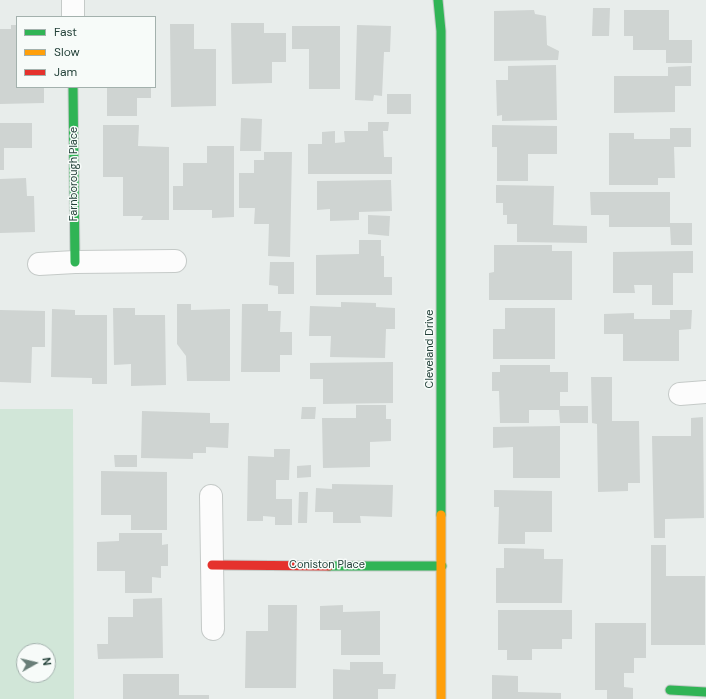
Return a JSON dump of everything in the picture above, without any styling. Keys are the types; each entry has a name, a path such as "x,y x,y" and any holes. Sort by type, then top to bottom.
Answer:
{"street":[{"path":"73,0 73,16"},
{"name":"Cleveland Drive","path":"438,0 441,31 441,699"},
{"name":"Farnborough Place","path":"74,88 75,262"},
{"path":"40,264 75,262 175,261"},
{"path":"680,394 706,392"},
{"path":"211,496 213,629"},
{"name":"Coniston Place","path":"212,565 442,566"},
{"path":"670,690 706,692"}],"green space":[{"path":"0,409 73,409 74,699 0,699"}],"building":[{"path":"593,8 610,8 609,36 592,36"},
{"path":"534,10 535,14 546,16 547,45 559,51 558,60 494,61 494,11"},
{"path":"624,10 669,10 669,40 692,40 692,63 666,63 666,50 633,50 633,36 624,36"},
{"path":"231,23 264,23 264,33 286,33 286,62 272,62 272,83 232,84"},
{"path":"170,24 194,24 194,49 216,49 216,106 171,107"},
{"path":"11,25 16,25 16,88 44,88 44,103 0,104 0,29 11,29"},
{"path":"357,25 391,26 390,52 384,52 382,96 374,95 373,101 355,100"},
{"path":"292,26 340,26 340,89 309,89 309,49 292,49"},
{"path":"556,65 557,120 502,121 502,115 497,116 496,80 508,80 508,66"},
{"path":"691,66 691,86 675,86 675,112 614,113 614,76 668,76 668,67"},
{"path":"107,88 151,88 151,98 137,98 137,116 107,116"},
{"path":"387,94 411,94 411,114 387,114"},
{"path":"241,118 262,119 261,151 240,151"},
{"path":"368,122 389,122 388,131 383,131 384,157 392,157 392,174 308,174 308,144 322,144 322,132 335,131 335,143 345,142 344,131 368,131"},
{"path":"0,123 32,123 32,148 4,148 4,170 0,170"},
{"path":"103,125 139,125 138,146 169,147 169,220 141,220 143,216 123,216 123,177 103,177"},
{"path":"492,125 557,126 557,154 528,154 528,181 497,181 497,147 492,147"},
{"path":"670,128 691,128 691,147 674,147 675,178 658,178 658,185 609,185 609,133 634,133 634,139 670,139"},
{"path":"207,146 234,146 234,217 212,218 212,210 173,210 173,186 183,186 183,163 207,163"},
{"path":"264,152 292,152 290,257 268,256 269,224 254,224 255,208 239,208 239,173 254,173 254,160 264,160"},
{"path":"26,178 27,196 34,196 35,232 0,233 0,179"},
{"path":"391,180 392,211 359,212 359,220 330,221 330,209 317,210 317,181"},
{"path":"496,185 554,186 553,225 587,226 587,243 517,242 517,224 507,224 507,215 503,215 503,203 496,203"},
{"path":"590,192 670,192 670,223 692,223 692,245 671,245 670,227 609,227 609,215 591,215"},
{"path":"368,215 390,216 389,236 368,234"},
{"path":"359,240 381,240 381,256 384,256 384,277 392,277 392,295 316,295 316,255 359,254"},
{"path":"494,245 552,245 552,251 572,251 572,300 489,300 489,273 494,272"},
{"path":"693,251 693,273 673,273 673,305 652,305 652,285 634,285 635,293 613,293 613,252"},
{"path":"270,262 294,262 294,294 278,294 278,286 269,285"},
{"path":"341,302 376,303 376,307 395,308 395,329 386,329 385,358 330,357 331,336 309,336 310,306 341,307"},
{"path":"177,304 191,304 191,310 230,309 230,381 187,381 186,356 177,344"},
{"path":"242,304 268,304 268,311 281,311 280,332 292,332 292,355 280,355 280,372 241,372"},
{"path":"113,308 135,308 135,315 165,315 166,385 131,386 131,364 114,365"},
{"path":"505,308 555,308 555,359 493,359 493,329 505,329"},
{"path":"52,309 75,310 75,315 107,315 107,384 92,384 92,378 51,377"},
{"path":"0,310 45,311 45,347 32,347 31,383 0,382"},
{"path":"670,310 692,310 691,329 679,330 679,361 623,361 623,334 604,334 604,314 634,313 634,319 670,319"},
{"path":"393,362 393,403 323,404 323,379 310,379 310,363"},
{"path":"500,365 550,365 550,372 568,372 568,392 560,392 560,406 588,406 588,423 560,423 559,410 529,410 529,423 500,423 499,391 492,391 492,372 500,372"},
{"path":"591,377 612,377 612,421 639,421 640,483 628,483 628,491 598,492 597,424 592,423"},
{"path":"356,405 386,405 386,419 391,419 391,441 370,442 370,467 323,468 322,418 356,418"},
{"path":"302,407 316,407 315,419 301,419"},
{"path":"142,411 210,413 210,423 229,423 228,448 206,447 206,453 193,453 193,459 141,458"},
{"path":"703,417 704,518 665,519 665,538 654,538 652,436 691,436 691,418"},
{"path":"560,426 560,478 513,478 513,447 493,448 493,427"},
{"path":"274,449 290,449 289,480 276,480 276,499 292,499 292,525 275,525 275,517 263,516 263,521 247,521 248,456 274,457"},
{"path":"114,455 137,455 137,467 115,467"},
{"path":"311,465 311,477 297,478 297,466"},
{"path":"101,471 167,472 167,530 131,530 131,515 101,515"},
{"path":"332,484 393,485 392,517 360,516 361,523 333,523 333,512 315,512 316,488 332,489"},
{"path":"494,490 552,491 552,532 525,532 525,544 498,544 499,507 494,507"},
{"path":"299,492 308,492 307,523 298,523"},
{"path":"119,533 162,533 162,545 168,544 168,566 161,566 161,578 152,577 152,593 125,593 125,571 97,571 97,542 119,541"},
{"path":"651,545 666,545 666,576 705,576 705,645 651,645"},
{"path":"504,548 544,549 544,559 563,559 562,603 496,603 496,568 504,568"},
{"path":"162,598 163,658 98,659 97,644 108,644 108,617 133,617 133,599"},
{"path":"268,605 297,605 296,688 245,688 246,631 268,631"},
{"path":"343,605 343,612 380,611 380,655 341,655 341,630 320,630 320,606"},
{"path":"498,610 572,610 572,639 562,639 562,649 532,649 532,660 507,660 507,650 498,650"},
{"path":"595,623 646,623 646,658 634,658 634,673 624,673 624,687 633,688 633,699 607,699 607,690 595,690"},
{"path":"350,662 383,662 383,674 396,674 395,689 378,689 378,699 333,699 333,669 350,670"},
{"path":"123,674 179,674 179,695 209,695 209,699 123,699"},
{"path":"492,675 518,676 518,692 561,693 561,699 492,699"}],"traffic: fast":[{"path":"438,0 441,31 441,515"},
{"path":"73,88 75,262"},
{"path":"329,566 442,566"},
{"path":"670,690 706,692"}],"traffic: slow":[{"path":"441,515 441,699"}],"traffic: jam":[{"path":"212,565 329,566"}]}
